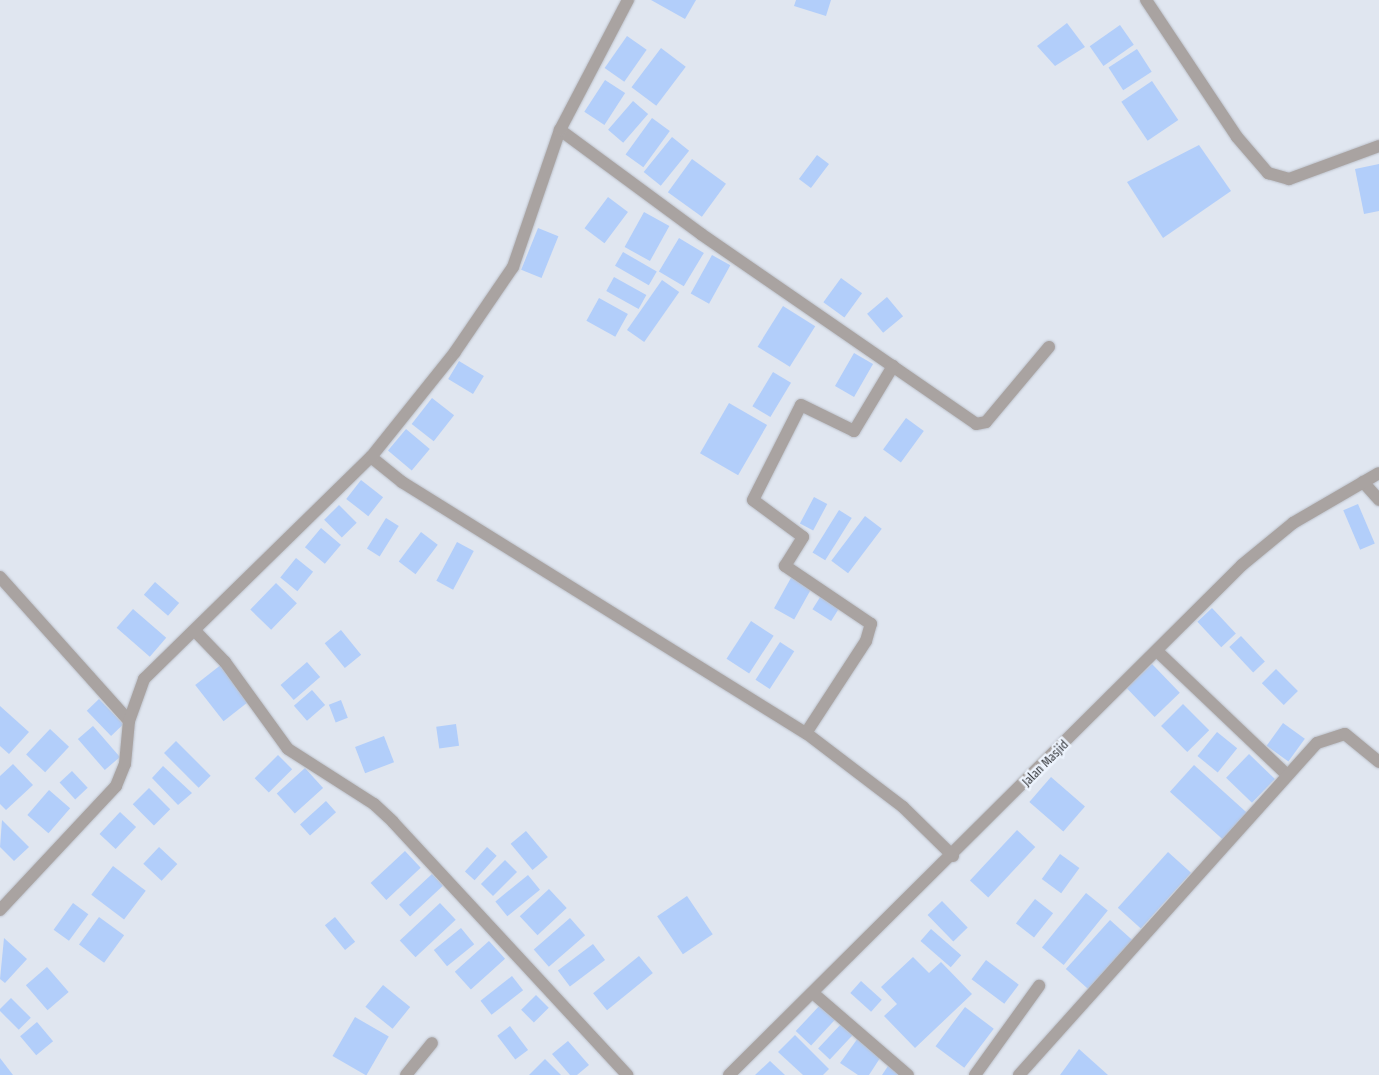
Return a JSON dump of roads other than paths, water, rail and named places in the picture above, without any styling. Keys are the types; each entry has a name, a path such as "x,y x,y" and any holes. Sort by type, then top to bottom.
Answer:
{"street":[{"path":"0,910 116,786 125,764 129,721 144,679 196,632 371,456 449,359 513,267 560,130 628,0"},
{"path":"1146,0 1237,137 1268,173 1289,179 1379,146"},
{"path":"560,130 701,234 980,425 1049,347"},
{"path":"806,733 866,641 871,624 785,566 803,537 753,500 800,405 854,431 893,366"},
{"path":"371,456 402,482 806,733 903,807 936,835 954,856"},
{"name":"Jalan Masjid","path":"729,1075 954,856 1270,541 1363,482 1379,474"},
{"path":"1363,482 1379,500"},
{"path":"0,576 129,721"},
{"path":"196,632 224,662 288,749 374,804 626,1074"},
{"path":"1158,652 1287,775"},
{"path":"1019,1075 1317,743 1332,736 1345,734 1379,762"},
{"path":"975,1075 1038,986"},
{"path":"814,994 908,1075"},
{"path":"406,1075 432,1043"}]}
